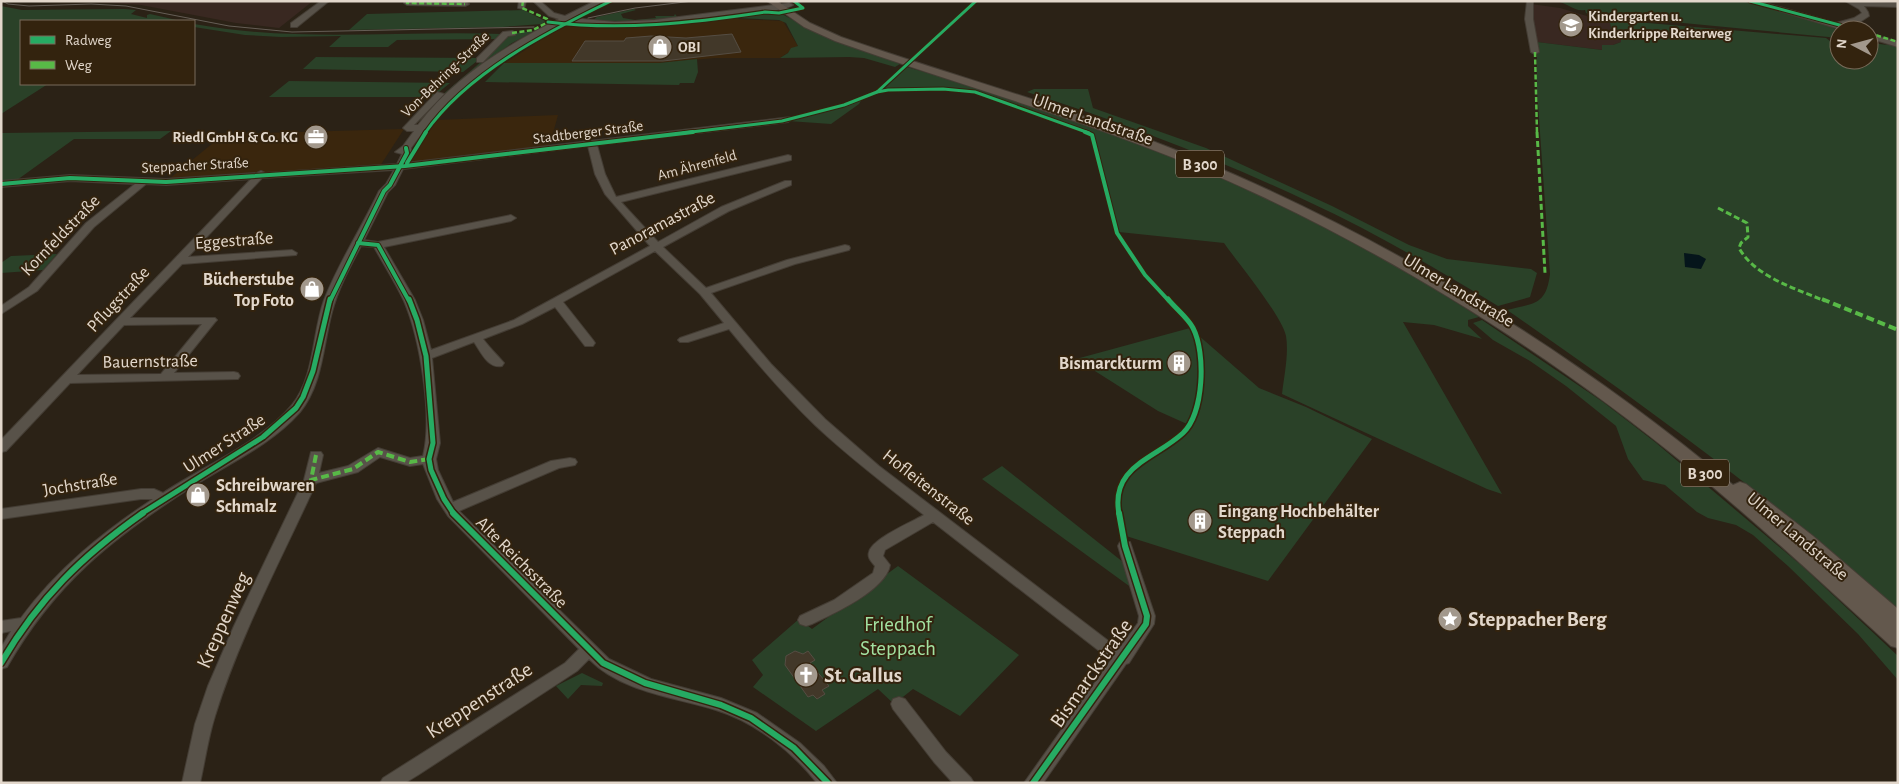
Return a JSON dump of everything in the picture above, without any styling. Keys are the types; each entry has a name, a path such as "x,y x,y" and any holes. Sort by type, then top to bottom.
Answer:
{"main road":[{"name":"B 300","path":"781,3 807,24 838,39 910,61 1090,122 1197,163 1302,210 1478,304 1599,391 1696,465 1898,640"},
{"name":"Ulmer Landstraße","path":"910,61 955,73 1103,120 1200,157 1306,204 1415,262 1478,304"},
{"name":"Ulmer Landstraße","path":"1505,322 1615,391 1705,459 1806,541 1898,621"}],"street":[{"path":"294,25 326,1"},
{"path":"409,1 407,3 465,4"},
{"path":"536,1 540,8 547,12 566,18 602,24 645,24 747,11 781,3"},
{"path":"420,128 441,103 475,73 528,38 601,1"},
{"path":"747,11 765,1"},
{"path":"1530,1 1529,19 1536,52"},
{"path":"1750,1 1829,23"},
{"path":"1848,1 1857,4 1896,6"},
{"path":"1853,20 1864,17 1866,14 1866,11 1857,4"},
{"name":"Von-Behring-Straße","path":"420,128 407,128 451,84 490,52 506,34 512,33"},
{"path":"1879,39 1898,44"},
{"name":"Stadtberger Straße","path":"395,167 788,119"},
{"name":"Ulmer Straße","path":"1,663 25,623 48,594 76,565 109,537 163,498 239,452 270,430 296,407 307,388 330,302 395,167 407,153 406,148 420,128"},
{"name":"Hofleitenstraße","path":"592,144 600,175 608,194 656,246 704,292 782,384 820,422 874,468 1111,652 1123,659"},
{"name":"Am Ährenfeld","path":"614,201 788,158"},
{"name":"Steppacher Straße","path":"1,184 70,178 143,182 395,167"},
{"name":"Pflugstraße","path":"1,448 261,174"},
{"name":"Kornfeldstraße","path":"1,311 33,289 90,226 143,182"},
{"name":"Panoramastraße","path":"426,356 518,322 726,209 788,183"},
{"path":"358,243 371,243 378,246 511,218"},
{"name":"Alte Reichsstraße","path":"378,246 412,308 426,356 433,444 430,459 436,483 450,509 480,542 541,599 589,650 603,662 625,676 723,706 753,719 798,752 828,783"},
{"path":"704,292 791,262 845,248"},
{"name":"Eggestraße","path":"178,261 292,253"},
{"path":"556,302 589,343"},
{"path":"121,322 211,320 164,378"},
{"path":"684,340 732,324"},
{"path":"477,338 491,359 498,363"},
{"name":"Bauernstraße","path":"67,379 234,376"},
{"path":"311,480 353,469 378,452 410,462 430,459"},
{"name":"Kreppenweg","path":"191,783 203,729 219,683 255,597 311,480 316,455"},
{"name":"Alte Reichsstraße","path":"450,509 556,464 570,462"},
{"name":"Jochstraße","path":"1,514 141,494 154,494 163,498"},
{"path":"806,620 839,604 878,577 883,565 876,558 876,552 880,546 934,514"},
{"name":"Bismarckstraße","path":"1033,783 1123,659 1146,624 1147,616 1125,546"},
{"path":"1,627 25,623"},
{"name":"Kreppenstraße","path":"389,783 572,667 589,650"},
{"path":"899,704 940,757 965,783"}],"shaded area":[{"path":"313,1 279,28 236,23 141,5 95,2"},
{"name":"Kindergarten u. Kinderkrippe Reiterweg","path":"1531,4 1560,8 1610,23 1611,28 1621,38 1621,42 1613,45 1602,45 1603,50 1537,42"},
{"path":"737,17 739,19 783,21 798,46 780,58 715,58 659,63 505,63 568,25 648,27"},
{"path":"558,115 549,148 408,163 437,120"},
{"path":"404,129 380,166 169,179 224,134"},
{"path":"1684,253 1699,255 1706,259 1701,269 1685,267"}],"green space":[{"path":"1556,1 1743,1 1825,24 1829,26 1829,37 1621,16 1624,21 1826,38 1829,40 1829,70 1879,70 1879,44 1898,46 1898,612 1804,531 1707,454 1507,310 1538,301 1546,292 1550,274 1537,90 1537,42 1602,50 1602,45 1613,45 1621,42 1621,38 1611,28 1610,23 1586,13 1585,10 1578,10"},
{"path":"1,6 22,10 124,9 136,10 131,14 147,18 147,15 150,14 177,20 20,20 20,85 46,85 1,114"},
{"path":"524,10 545,21 542,24 502,27 349,30 367,14"},
{"path":"636,10 621,14 623,18 635,20 656,18 655,16 674,16 675,14 678,18 618,22 593,20 597,17"},
{"path":"767,11 780,12 767,12 782,14 819,34 900,64 895,67 864,58 849,57 780,58 788,53 791,48 798,46 786,23 779,20 737,18 694,24 765,12 694,22 699,20"},
{"path":"195,24 271,33 348,35 503,34 499,39 397,40 388,47 329,47 341,36 281,37 245,35 195,27"},
{"path":"535,31 512,43 466,76 416,124 441,96 489,55 507,36 515,33"},
{"path":"316,57 481,58 463,72 303,69"},
{"path":"697,59 698,72 694,83 680,83 679,85 485,82 504,63 659,63"},
{"path":"907,67 973,86 1167,153 1275,200 1397,265 1479,317 1468,320 1468,326 1482,339 1434,325 1403,322 1502,494 1487,489 1282,394 1287,358 1286,336 1277,316 1259,290 1224,243 1119,232 1114,221 1108,190 1091,133 978,92 949,89 884,89"},
{"path":"289,81 450,83 433,97 269,97"},
{"path":"1034,89 1088,89 1093,108 1206,148 1332,206 1409,245 1447,259 1531,269 1537,273 1530,297 1498,306 1405,251 1309,202 1240,171 1170,143 1099,116 1027,92"},
{"path":"862,99 859,104 831,124 788,121"},
{"path":"171,131 160,139 74,139 17,180 1,182 1,133"},
{"path":"57,254 43,270 1,273 1,263 11,256"},
{"path":"1482,320 1603,402 1655,442 1802,566 1898,656 1898,680 1858,634 1753,535 1736,525 1708,518 1697,512 1665,485 1643,480 1628,459 1616,426 1566,386 1530,361 1493,340 1473,323"},
{"path":"1190,328 1259,388 1306,407 1372,439 1268,581 1123,535 1119,498 1129,475 1188,431 1194,422 1187,424 1158,411 1076,359"},
{"path":"1002,466 1128,566 1136,591 982,479"},
{"name":"Friedhof Steppach","path":"898,566 1019,655 960,716 913,689 894,704 878,689 816,731 753,687 763,675 752,660 799,619 812,629"},
{"path":"582,673 603,683 602,686 581,685 568,699 556,686"}],"building":[{"name":"OBI","path":"732,34 741,52 663,61 572,61 585,41 624,41 626,38 651,36 686,38"},
{"name":"St. Gallus","path":"795,651 803,654 808,651 815,660 810,663 829,686 822,690 825,694 817,699 813,695 808,697 785,665 786,656"}],"tram line":[{"path":"2,1 8,4 29,6 91,4 126,6 229,26 292,32 534,27"},
{"path":"588,18 635,8 693,1"}],"marked path":[{"path":"409,1 407,3 465,4"},
{"path":"523,1 522,8 547,19 548,22"},
{"path":"512,33 533,30 548,22"},
{"path":"1879,36 1898,42"},
{"path":"1535,52 1535,90 1545,273"},
{"path":"1718,208 1747,223 1748,237 1741,243 1739,248 1745,259 1760,270 1810,294 1898,330"},
{"path":"316,455 311,480 353,469 378,452 410,462 429,459"}],"cycle path":[{"path":"407,163 430,126 452,103 493,68 540,38 611,1"},
{"path":"548,22 602,27 656,26 765,12 779,13 803,8 794,1"},
{"path":"877,92 976,1"},
{"path":"1750,1 1829,22"},
{"path":"1,184 70,178 166,182 405,166 782,121 844,105 877,92 888,90 943,89 975,92 1089,133 1092,135 1117,233 1145,275 1193,327 1201,356 1201,388 1189,426 1182,434 1131,469 1123,480 1119,493 1118,508 1125,546 1147,616 1146,624 1033,783"},
{"path":"1,663 39,605 62,579 87,556 114,534 171,494 263,437 296,408 309,385 330,300 384,191 390,185 407,153 406,148"},
{"path":"358,243 378,245 409,300 417,320 426,356 431,401 433,443 429,459 431,470 444,499 453,513 603,663 631,678 675,693 721,705 751,718 794,748 807,759 828,783"}],"place":[{"name":"Kindergarten u. Kinderkrippe Reiterweg","path":"1571,25"},
{"name":"OBI","path":"660,47"},
{"name":"Riedl GmbH & Co. KG","path":"316,137"},
{"name":"Bücherstube Top Foto","path":"312,289"},
{"name":"Bismarckturm","path":"1179,363"},
{"name":"Schreibwaren Schmalz","path":"198,495"},
{"name":"Eingang Hochbehälter Steppach","path":"1200,521"},
{"name":"Steppacher Berg","path":"1450,619"},
{"name":"St. Gallus","path":"806,675"}]}
